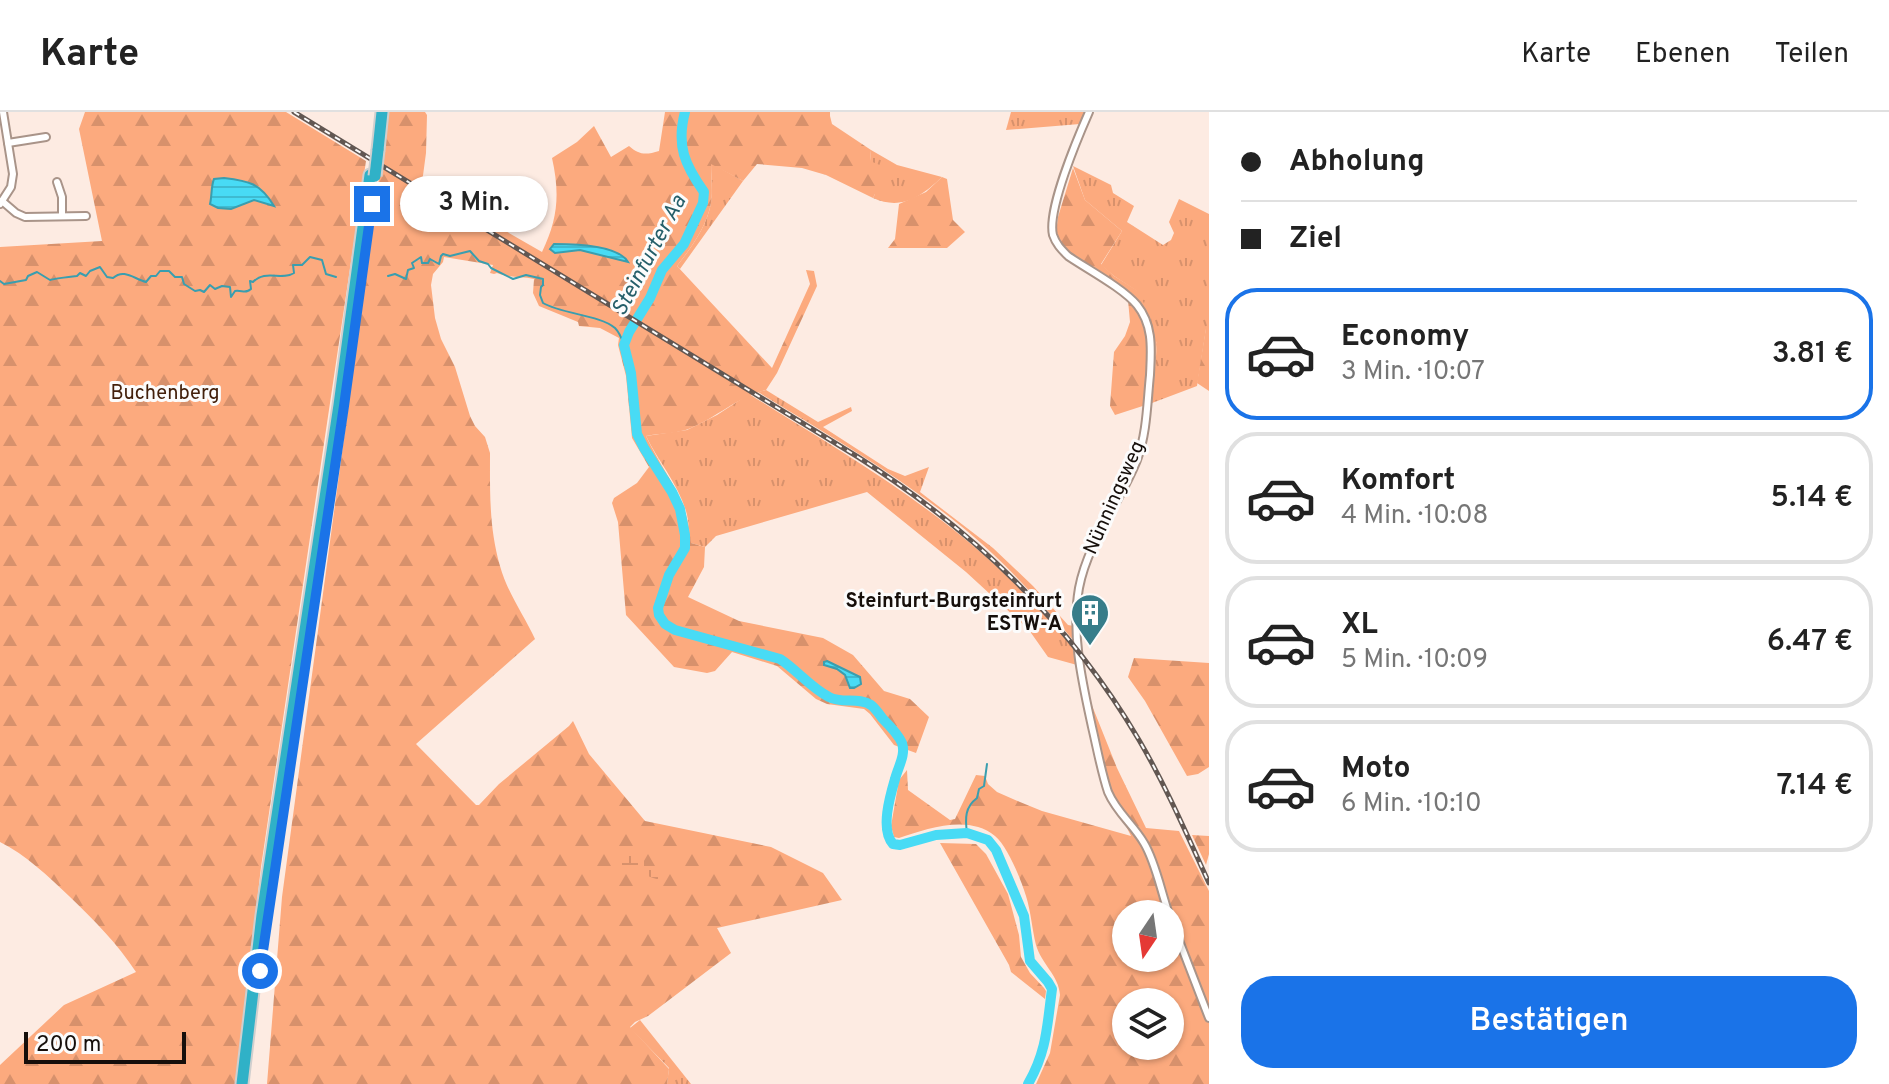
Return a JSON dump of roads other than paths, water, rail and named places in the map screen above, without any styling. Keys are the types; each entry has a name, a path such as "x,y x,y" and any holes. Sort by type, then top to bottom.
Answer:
{"highway":[{"path":"244,1084 255,990 344,406 379,112"}],"street":[{"path":"3,112 13,174 11,187 1,202 25,217 86,216"},
{"name":"Nünningsweg","path":"1089,112 1056,206 1054,236 1058,246 1068,256 1135,303 1147,321 1151,356 1140,451 1094,544 1081,580 1077,610 1078,665 1108,792 1148,851 1165,900"},
{"path":"8,143 46,137"},
{"path":"0,169 11,167"},
{"path":"57,182 62,197 62,216"},
{"name":"Nünningsweg","path":"1184,952 1209,1018"}],"water":[{"path":"214,179 253,184 264,192 274,206 254,200 231,209 210,204"},
{"path":"554,244 605,249 623,256 628,262 580,250 555,253 550,249"},
{"path":"827,661 860,677 861,684 850,688 845,675 824,665"}],"waterway":[{"name":"Steinfurter Aa","path":"685,112 682,145 687,164 704,192 703,203 684,244 662,270 624,345 631,373 637,434 672,492 680,509 685,535 685,548 669,575 658,608 659,615 665,624 675,630 780,659 829,697 861,701 873,706 896,733 903,748 887,813 887,830 893,844 900,845 936,835 967,833 988,840 996,850 1024,916 1030,961 1052,989 1043,1049 1028,1084"},
{"path":"388,276 395,274 406,279 408,270 414,268 412,263 421,257 422,263 428,263 430,259 439,264 443,254 450,256 470,251 479,261 513,279 526,275 543,279 540,295 543,303 608,324 615,328 624,345"},
{"path":"0,281 4,284 26,280 37,272 50,280 80,273 86,276 100,267 107,277 125,274 146,282 160,271 169,271 175,277 182,277 184,284 195,291 204,292 210,285 215,289 230,287 231,297 235,291 251,289 250,281 263,276 294,273 293,265 302,265 310,257 322,260 326,274 336,277"},
{"path":"967,833 967,813 979,789 984,786 987,764"}],"railway":[{"path":"294,112 858,457 941,516 979,548 1050,618 1112,697 1158,775 1209,883"}],"place":[{"name":"Steinfurt-Burgsteinfurt ESTW-A","path":"1090,647"}],"park label":[{"name":"Buchenberg","path":"165,394"}]}
